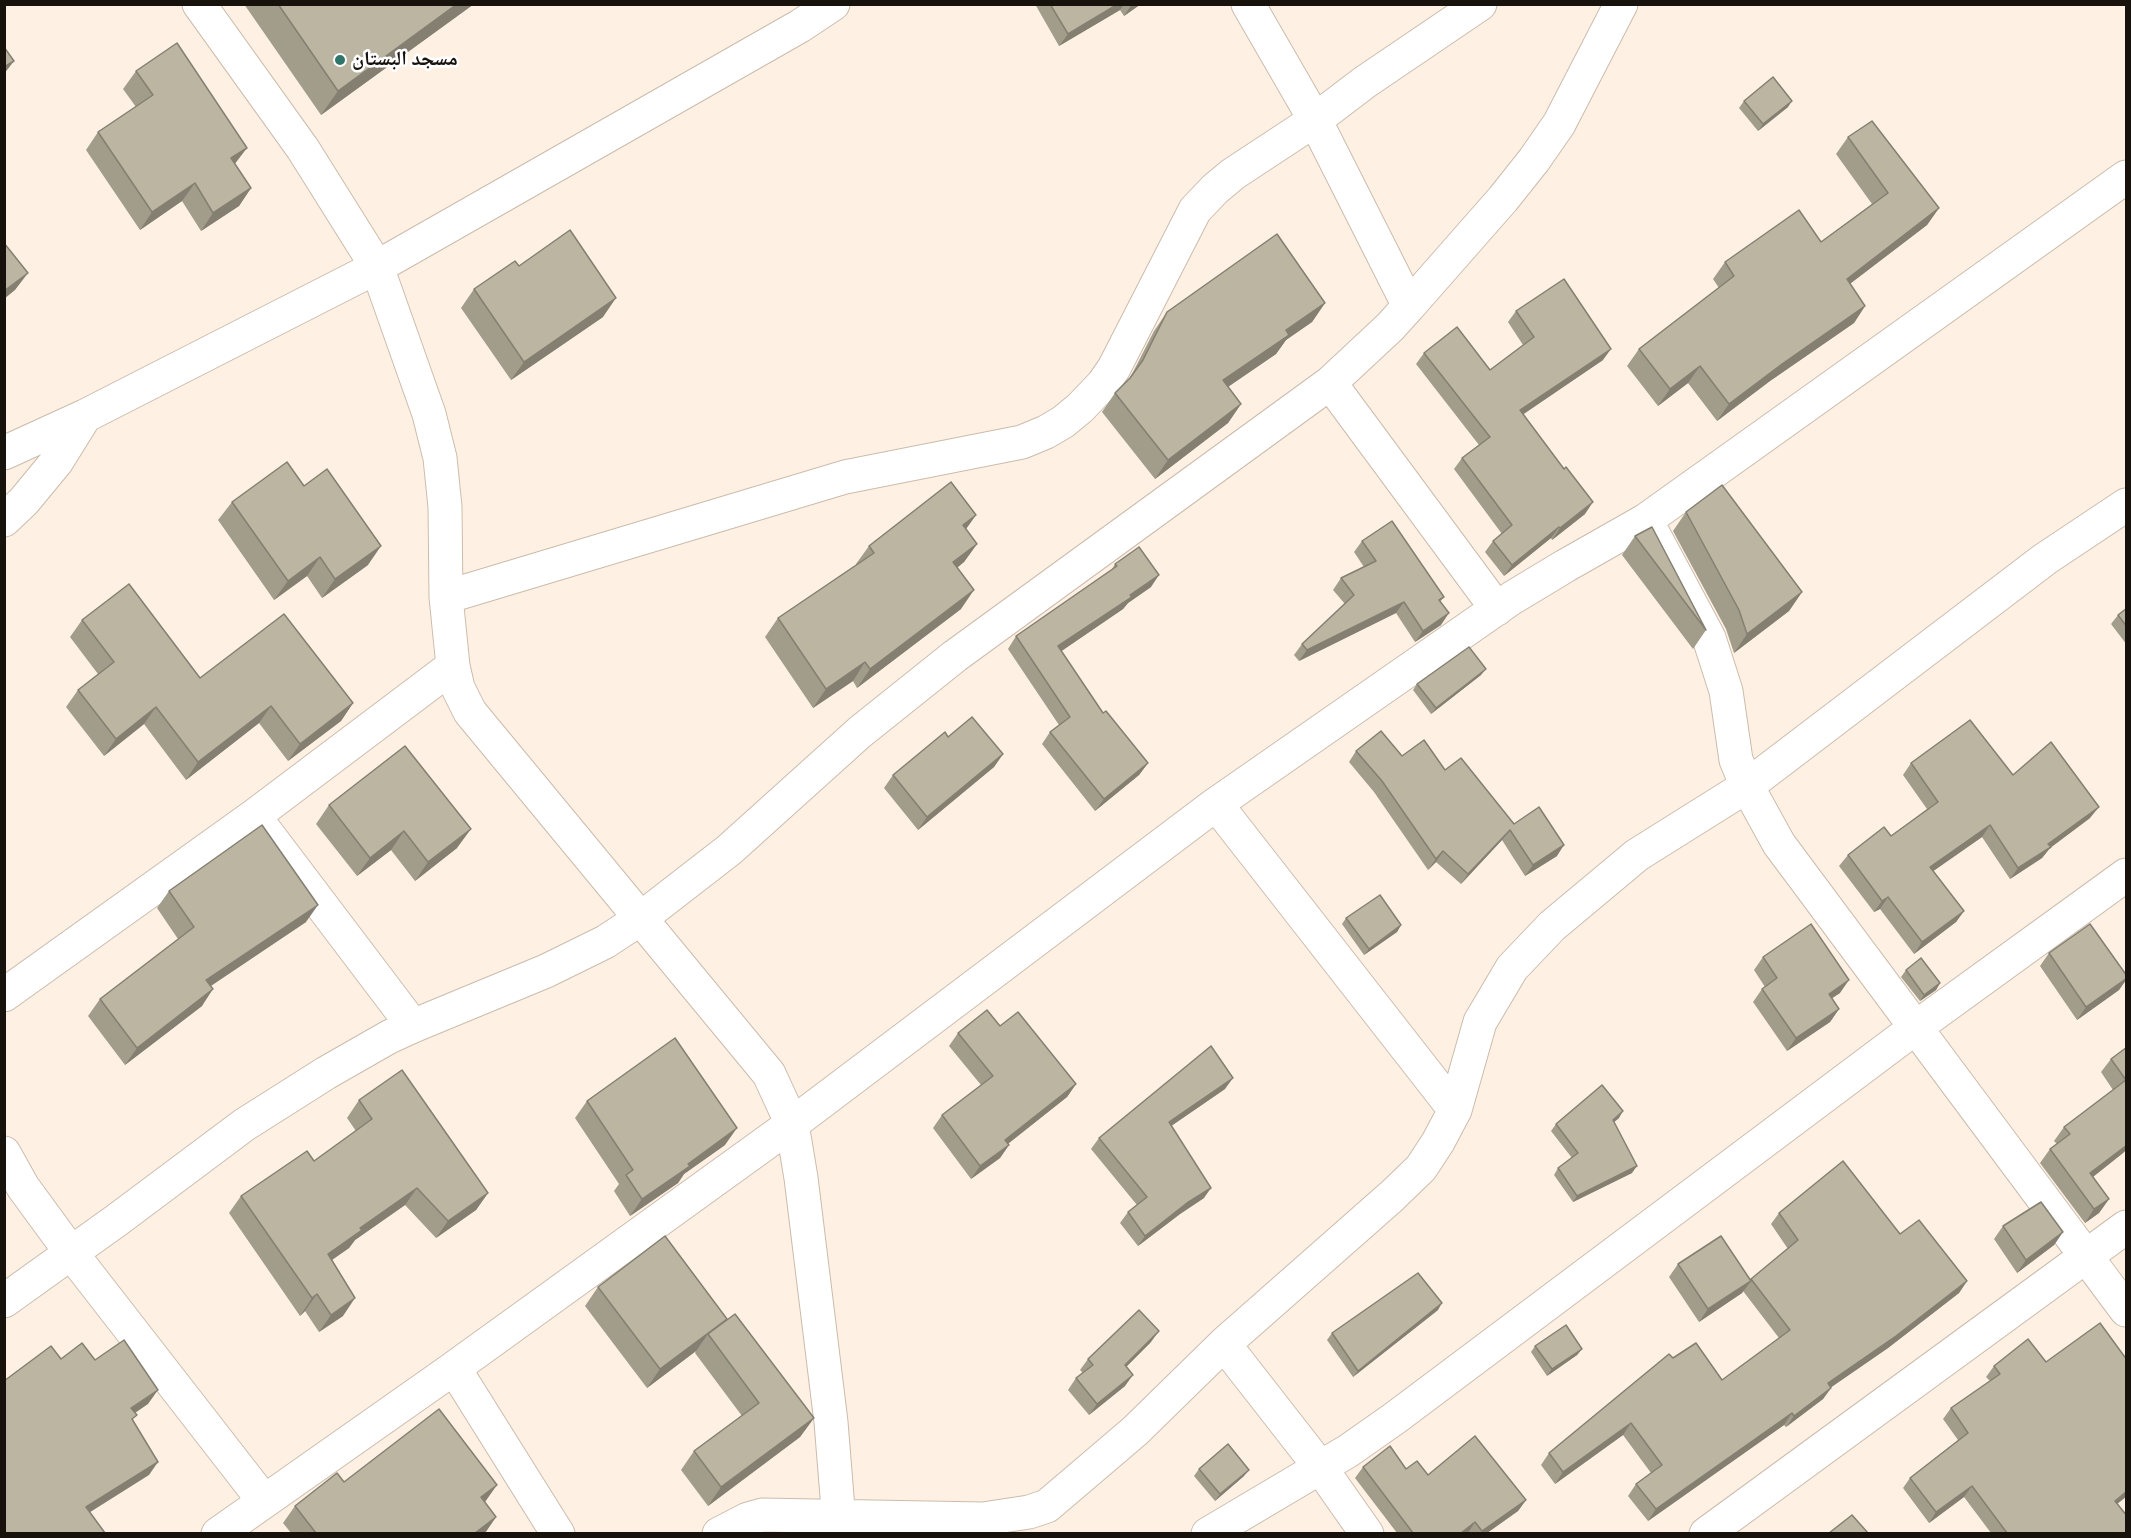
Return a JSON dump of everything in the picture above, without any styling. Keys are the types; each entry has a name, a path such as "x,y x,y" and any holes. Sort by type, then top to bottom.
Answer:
{"street":[{"path":"199,4 303,149 377,267 429,414 440,459 445,507 446,597 453,666 458,688 470,712 769,1074 792,1124 801,1178 831,1422 839,1526"},
{"path":"4,453 85,416 377,267 791,15 833,4"},
{"path":"1248,4 1316,120 1409,306"},
{"path":"446,597 845,477 1022,442 1046,432 1080,408 1103,384 1114,368 1196,210 1233,174 1316,120 1365,82 1480,4"},
{"path":"4,1301 72,1254 244,1125 326,1073 389,1037 546,971 605,942 640,919 729,850 860,732 955,656 1330,383 1390,327 1503,199 1534,160 1559,124 1621,4"},
{"path":"218,1533 454,1368 792,1124 1216,804 1497,609 1565,566 1646,520 2127,177"},
{"path":"1330,383 1497,609"},
{"path":"4,520 24,501 57,461 85,416"},
{"path":"719,1533 762,1515 839,1526 983,1519 1029,1512 1047,1506 1135,1431 1224,1344 1421,1168 1455,1110 1479,1022 1512,968 1552,926 1637,855 1747,786 2045,559 2127,505"},
{"path":"1646,520 1709,638 1726,691 1736,760 1747,786 1779,844 2127,1310"},
{"path":"4,995 254,816 453,666"},
{"path":"1216,804 1455,1110"},
{"path":"254,816 413,1026"},
{"path":"1208,1533 1348,1451 1395,1418 1915,1028 2127,875"},
{"path":"4,1153 23,1187 72,1254 264,1501"},
{"path":"1706,1533 2127,1227"},
{"path":"1224,1344 1320,1467 1368,1533"},
{"path":"454,1368 558,1533"}],"building":[{"name":"مسجد البستان","path":"278,4 457,4 338,91"},
{"path":"1050,4 1118,4 1068,34"},
{"path":"177,43 247,148 231,158 251,188 213,213 195,183 152,212 98,132 153,95 136,71"},
{"path":"4,47 14,61 4,67"},
{"path":"1773,77 1792,101 1763,124 1744,101"},
{"path":"1872,121 1939,208 1847,279 1865,306 1729,404 1700,366 1670,389 1639,349 1734,276 1725,262 1799,210 1821,242 1888,193 1848,137"},
{"path":"570,230 616,298 524,362 474,289 515,261 519,266"},
{"path":"1277,234 1325,303 1286,330 1289,335 1223,380 1241,404 1168,460 1115,393 1143,360 1167,312"},
{"path":"4,243 28,273 4,291"},
{"path":"1564,279 1611,349 1520,410 1564,469 1566,467 1593,502 1512,565 1493,541 1512,525 1462,458 1490,437 1424,353 1457,327 1490,370 1534,337 1516,311"},
{"path":"287,462 304,486 327,469 381,546 335,579 320,557 288,581 232,502"},
{"path":"951,482 976,515 963,525 977,544 953,562 974,590 870,669 865,662 826,689 778,618 874,553 869,546"},
{"path":"1722,485 1802,592 1747,634 1739,610 1686,512"},
{"path":"1392,521 1444,597 1439,600 1449,613 1423,631 1404,602 1307,650 1302,644 1354,595 1341,578 1376,561 1362,541"},
{"path":"1652,527 1706,630 1635,536"},
{"path":"1139,547 1159,575 1130,595 1132,597 1058,646 1103,713 1106,711 1148,763 1104,799 1050,732 1070,717 1016,636 1117,566 1115,564"},
{"path":"129,584 200,678 284,614 353,703 300,744 271,706 198,762 156,707 116,739 78,690 114,662 82,620"},
{"path":"2127,608 2127,627 2118,615"},
{"path":"1469,647 1486,669 1436,708 1417,684"},
{"path":"972,717 1003,754 927,817 893,775 945,732 948,737"},
{"path":"1970,720 2013,775 2051,742 2099,807 2048,844 2051,847 2018,868 1990,825 1930,867 1964,911 1922,942 1888,897 1882,901 1848,855 1884,827 1891,836 1938,802 1911,763"},
{"path":"1381,731 1402,756 1424,740 1445,770 1461,758 1514,824 1539,807 1564,845 1533,865 1510,830 1468,874 1443,851 1436,859 1382,781 1356,751"},
{"path":"405,746 471,829 428,862 404,831 370,858 329,805"},
{"path":"262,825 318,905 206,980 213,989 137,1048 100,999 194,927 169,891"},
{"path":"1380,895 1401,925 1369,949 1346,918"},
{"path":"1811,924 1849,980 1829,994 1839,1009 1796,1038 1762,989 1777,978 1763,957"},
{"path":"2090,924 2127,978 2086,1007 2049,953"},
{"path":"1921,958 1940,983 1924,995 1906,970"},
{"path":"987,1010 1000,1026 1018,1012 1076,1084 1005,1140 1009,1145 980,1166 942,1115 993,1076 958,1033"},
{"path":"675,1038 737,1128 688,1164 690,1166 642,1199 626,1175 633,1170 587,1101"},
{"path":"1211,1046 1233,1078 1169,1122 1211,1188 1187,1203 1145,1236 1128,1212 1147,1197 1099,1138"},
{"path":"2127,1047 2127,1145 2090,1173 2109,1199 2094,1209 2050,1149 2070,1134 2064,1127 2126,1080 2111,1059"},
{"path":"402,1070 488,1193 448,1221 417,1188 360,1228 362,1230 328,1254 355,1298 331,1315 317,1294 312,1298 241,1196 307,1151 314,1161 372,1119 359,1100"},
{"path":"1602,1085 1623,1111 1613,1120 1637,1166 1577,1196 1558,1168 1578,1153 1556,1124"},
{"path":"1843,1161 1900,1234 1919,1220 1967,1281 1896,1336 1828,1383 1831,1388 1794,1416 1792,1413 1656,1509 1636,1484 1662,1465 1631,1423 1563,1472 1549,1453 1669,1354 1673,1358 1696,1343 1722,1380 1790,1330 1751,1279 1798,1240 1779,1213"},
{"path":"2041,1202 2063,1232 2026,1260 2003,1226"},
{"path":"665,1236 727,1319 660,1369 598,1287"},
{"path":"1721,1236 1751,1281 1708,1309 1678,1264"},
{"path":"1418,1273 1442,1303 1358,1371 1332,1333"},
{"path":"1139,1310 1159,1331 1125,1365 1133,1375 1097,1404 1076,1378 1093,1365 1088,1359"},
{"path":"735,1314 814,1418 721,1487 694,1451 759,1403 708,1334"},
{"path":"2100,1323 2127,1360 2127,1491 2115,1501 2127,1516 2127,1533 2007,1533 1972,1486 1936,1512 1910,1478 1968,1433 1951,1408 2000,1374 1994,1366 2028,1339 2046,1362"},
{"path":"1566,1325 1582,1349 1552,1369 1535,1346"},
{"path":"124,1340 158,1390 131,1408 137,1415 132,1419 158,1462 86,1507 105,1533 4,1533 4,1381 51,1346 61,1359 82,1343 95,1360"},
{"path":"439,1409 497,1485 481,1497 496,1517 475,1533 316,1533 295,1506 337,1473 344,1482"},
{"path":"1475,1436 1526,1500 1482,1531 1475,1522 1461,1533 1413,1533 1363,1467 1390,1446 1406,1469 1417,1461 1428,1475"},
{"path":"1228,1444 1249,1470 1220,1494 1199,1469"},
{"path":"1852,1515 1868,1533 1829,1533"}],"place":[{"name":"مسجد البستان","path":"340,60"}]}
